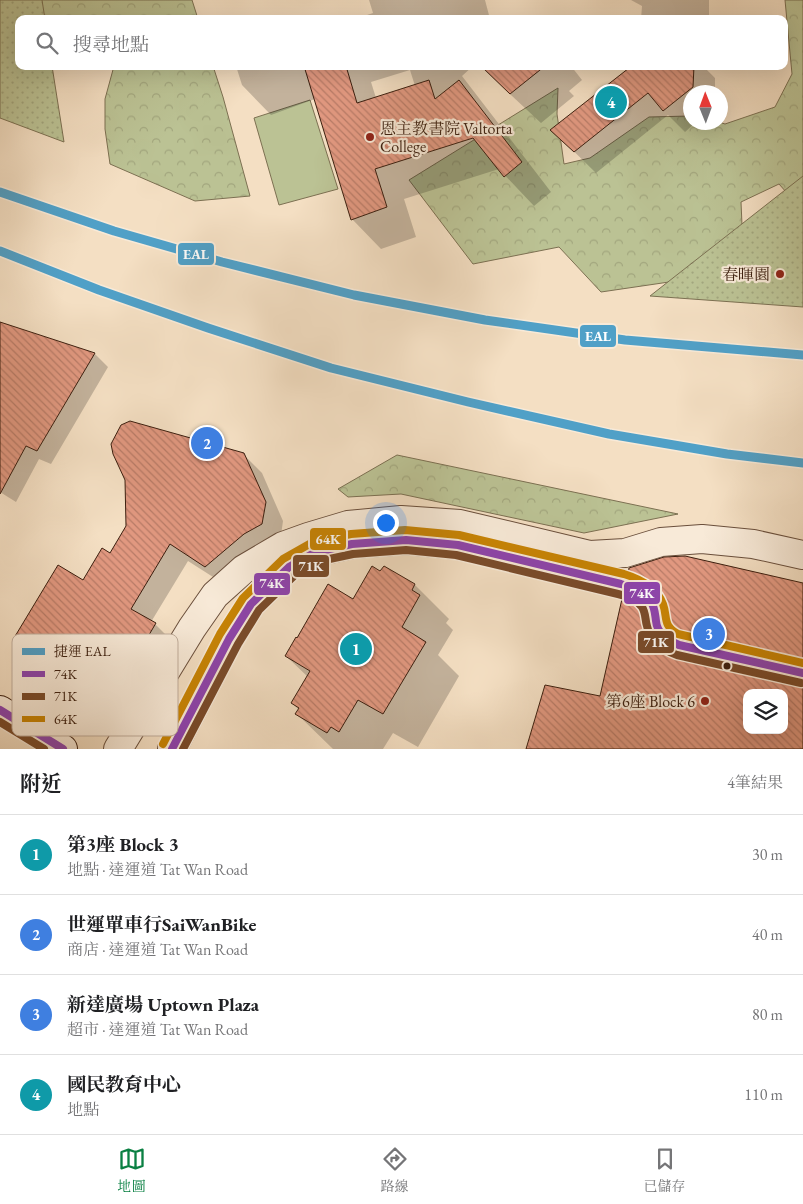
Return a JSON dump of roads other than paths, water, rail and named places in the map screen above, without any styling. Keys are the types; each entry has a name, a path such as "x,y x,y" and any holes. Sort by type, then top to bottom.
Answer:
{"street":[{"path":"178,651 216,595 244,569 282,546 348,525 401,520 460,524 590,555 624,552 661,542 702,539 753,544 803,555"},
{"path":"172,749 229,639 251,604 289,567 316,552 352,544 406,540 458,545 587,575"},
{"path":"0,710 12,717"},
{"path":"42,736 63,749"},
{"path":"118,749 126,736"}],"metro line":[{"name":"EAL","path":"0,192 114,231 222,262 354,295 485,320 625,340 803,355"},
{"name":"EAL","path":"0,251 99,290 331,368 609,434 727,454 803,463"}],"place":[{"name":"國民教育中心","path":"611,102"},
{"name":"恩主教書院 Valtorta College","path":"370,137"},
{"name":"春暉園","path":"780,274"},
{"name":"世運單車行SaiWanBike","path":"207,443"},
{"name":"新達廣場 Uptown Plaza","path":"709,634"},
{"name":"第3座 Block 3","path":"356,649"},
{"name":"第6座 Block 6","path":"705,701"}]}
